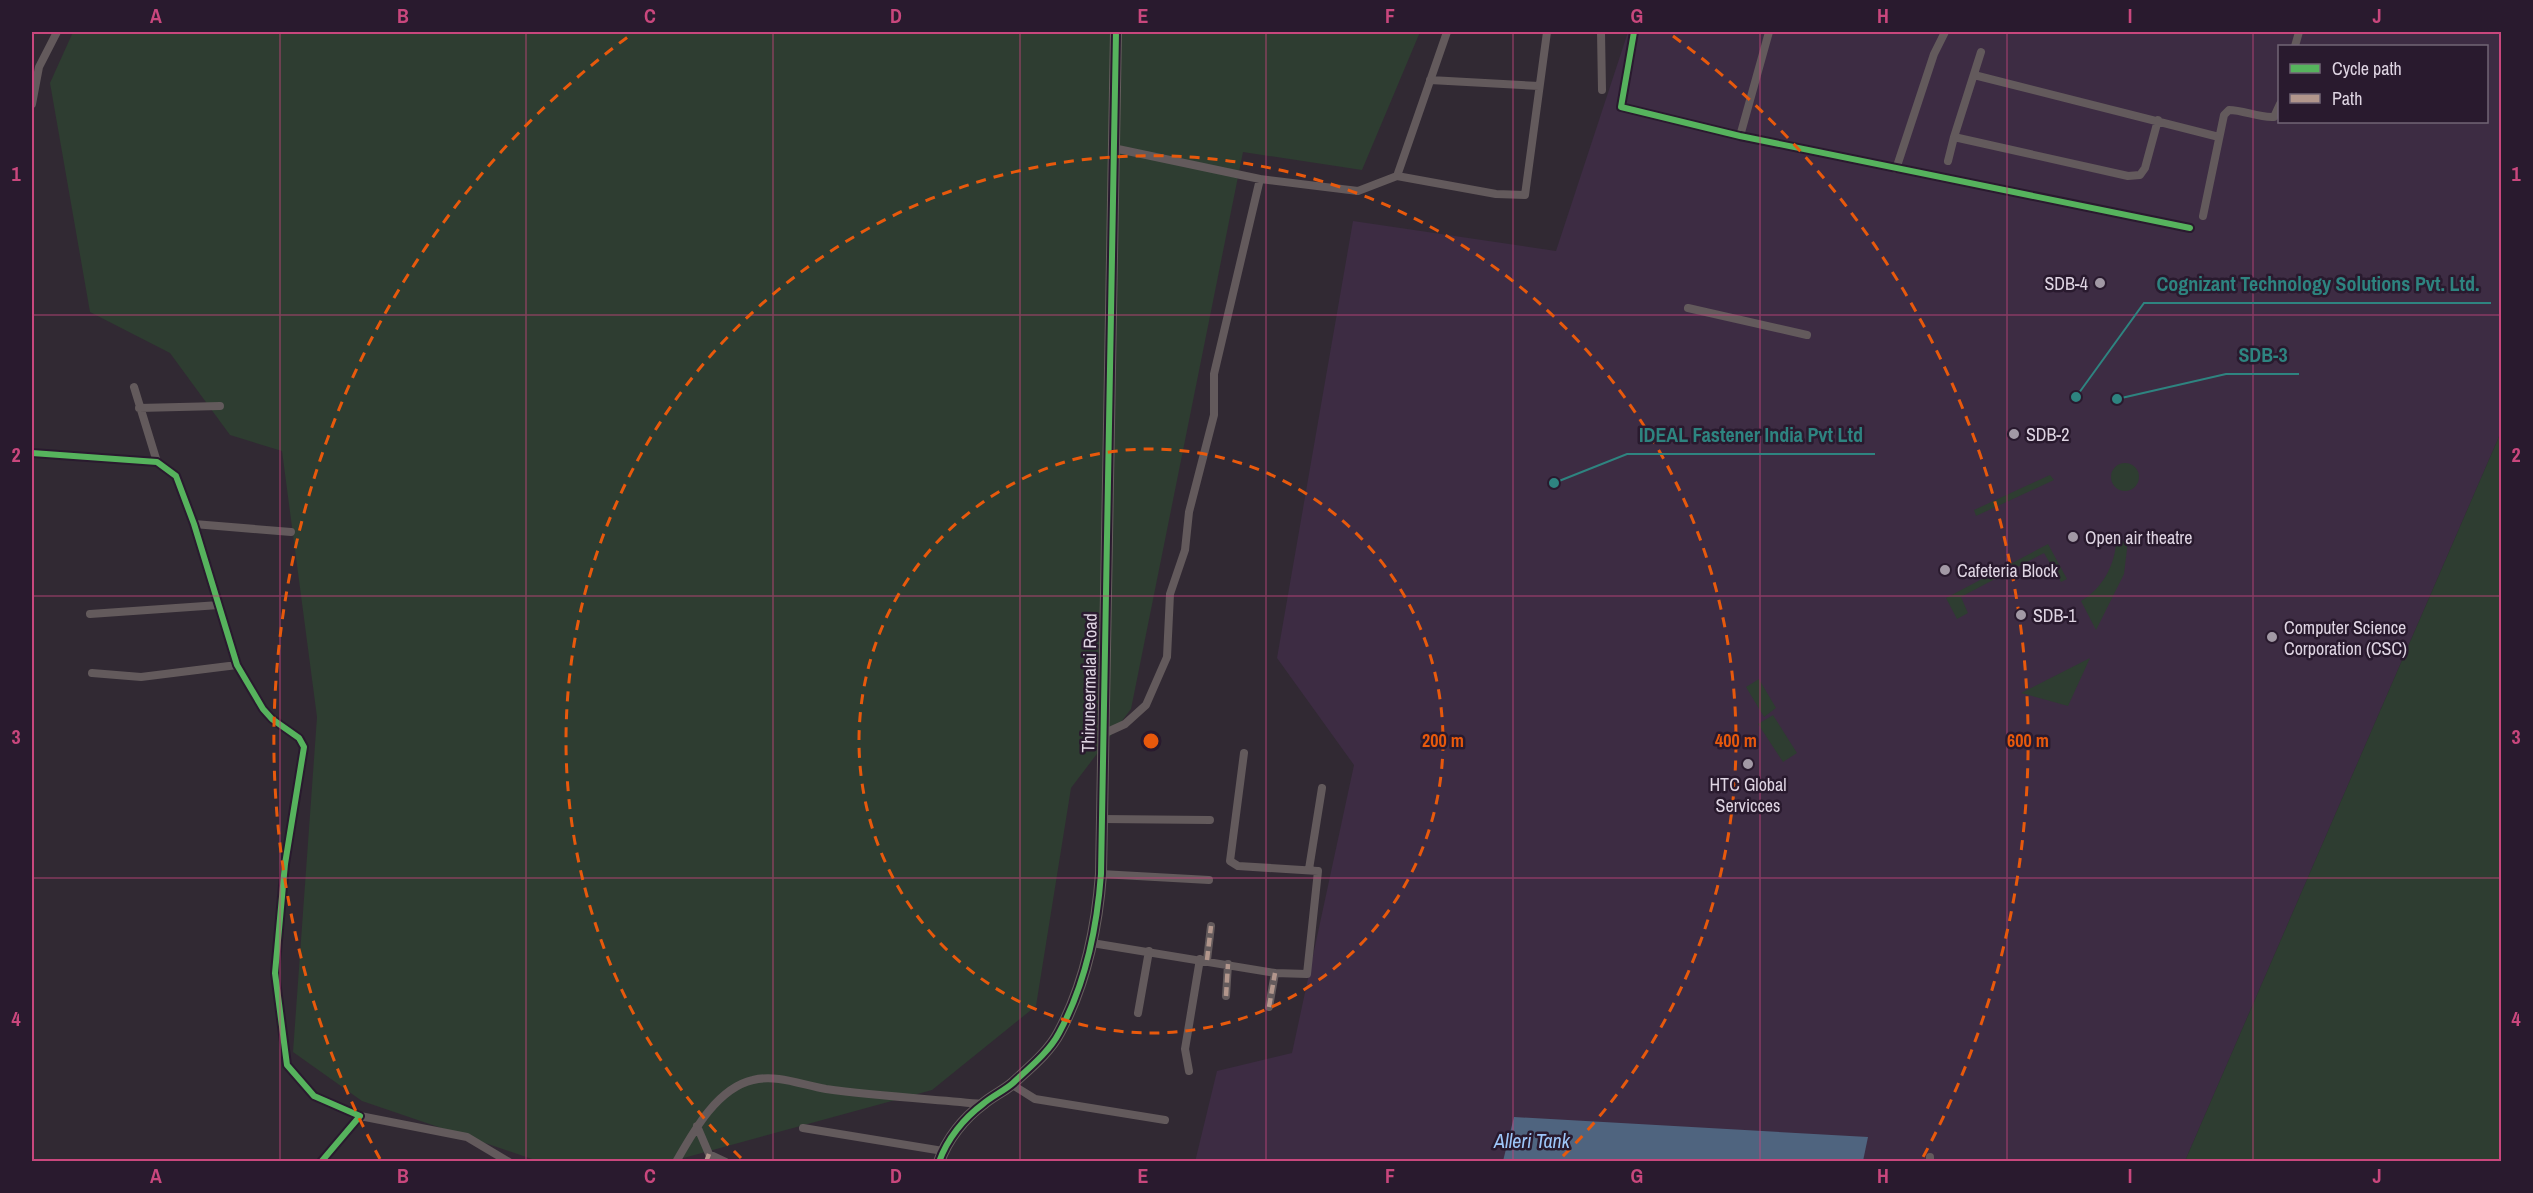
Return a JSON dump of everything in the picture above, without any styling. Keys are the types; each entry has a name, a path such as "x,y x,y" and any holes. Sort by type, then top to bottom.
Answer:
{"street":[{"path":"32,104 39,67 57,32"},
{"name":"Thiruneermalai Road","path":"941,1156 953,1135 982,1104 1011,1084 1043,1055 1058,1034 1069,1010 1098,918 1101,874 1116,32"},
{"path":"1396,176 1448,32"},
{"path":"1113,148 1260,179 1358,191 1396,176 1496,194 1526,195 1547,32"},
{"path":"1600,32 1602,90"},
{"path":"1634,32 1621,107 1740,136 2190,228"},
{"path":"1740,136 1769,32"},
{"path":"1896,169 1934,54 1945,32"},
{"path":"1948,160 1981,52"},
{"path":"1974,75 2219,136"},
{"path":"1430,80 1539,86"},
{"path":"2203,216 2224,115 2229,110 2274,117 2278,108"},
{"path":"1954,137 2128,176 2140,175 2145,168 2157,120"},
{"path":"1103,734 1125,724 1146,705 1167,657 1170,594 1185,550 1189,512 1214,415 1214,374 1260,179"},
{"path":"1688,308 1807,335"},
{"path":"134,387 157,462"},
{"path":"139,408 220,406"},
{"path":"32,453 157,462 176,476 194,524 237,665 263,709 272,719 299,738 304,747 285,864 275,973 287,1065 314,1096 360,1116 467,1137 509,1161"},
{"path":"194,524 291,532"},
{"path":"90,614 219,605"},
{"path":"92,673 141,678 237,665"},
{"path":"1092,943 1203,959 1275,973 1303,976 1308,971 1318,874 1315,870 1309,869 1238,866 1230,861 1244,753"},
{"path":"1309,869 1322,788"},
{"path":"1102,819 1210,820"},
{"path":"1101,874 1209,880"},
{"path":"1189,1071 1185,1049 1211,926"},
{"path":"1138,1013 1149,951"},
{"path":"1226,996 1228,964"},
{"path":"1269,1007 1275,973"},
{"path":"676,1161 696,1126 727,1094 752,1080 773,1078 825,1089 982,1104"},
{"path":"1011,1084 1035,1099 1165,1120"},
{"path":"321,1161 360,1116"},
{"path":"696,1126 708,1158 726,1161"},
{"path":"803,1128 941,1156"}],"shaded area":[{"path":"1628,32 2501,32 2501,432 2185,1161 1195,1162 1217,1071 1292,1053 1354,765 1277,658 1353,221 1556,251"}],"green space":[{"path":"73,32 1420,32 1362,170 1243,152 1131,709 1071,788 1036,1006 932,1090 669,1162 538,1161 362,1101 293,1052 317,717 282,451 230,435 170,353 90,312 50,83"},
{"path":"2501,432 2501,1161 2185,1161"},
{"path":"2125,463 2135,467 2139,477 2135,487 2125,491 2115,487 2111,477 2115,467"},
{"path":"2050,475 2054,480 1976,516 1974,510"},
{"path":"2128,541 2124,574 2096,630 2081,601 2095,590 2106,576 2113,559 2116,542"},
{"path":"2048,544 2067,579 2061,582 2044,553 1961,597 1968,613 1957,619 1946,598"},
{"path":"2090,658 2068,706 2021,693"},
{"path":"1759,679 1776,708 1764,717 1746,687"},
{"path":"1773,715 1797,753 1783,762 1758,724"}],"water":[{"name":"Alleri Tank","path":"1514,1117 1868,1137 1863,1161 1503,1161"}],"marked path":[{"path":"1207,960 1211,926"},
{"path":"1226,996 1228,964"},
{"path":"1269,1007 1275,973"},
{"path":"706,1162 709,1154"}],"cycle path":[{"path":"939,1162 951,1137 963,1122 1013,1083 1038,1060 1055,1040 1076,996 1093,935 1101,874 1116,32"},
{"path":"1634,32 1621,107 1740,136 2190,228"},
{"path":"32,453 157,462 176,476 194,524 237,665 263,709 272,719 299,738 304,747 285,864 275,973 287,1065 314,1096 360,1116 321,1162"}],"place":[{"name":"SDB-4","path":"2100,283"},
{"name":"Cognizant Technology Solutions Pvt. Ltd.","path":"2076,397"},
{"name":"SDB-3","path":"2117,399"},
{"name":"SDB-2","path":"2014,434"},
{"name":"IDEAL Fastener India Pvt Ltd","path":"1554,483"},
{"name":"Open air theatre","path":"2073,537"},
{"name":"Cafeteria Block","path":"1945,570"},
{"name":"SDB-1","path":"2021,615"},
{"name":"Computer Science Corporation (CSC)","path":"2272,637"},
{"name":"HTC Global Servicces","path":"1748,764"}]}
